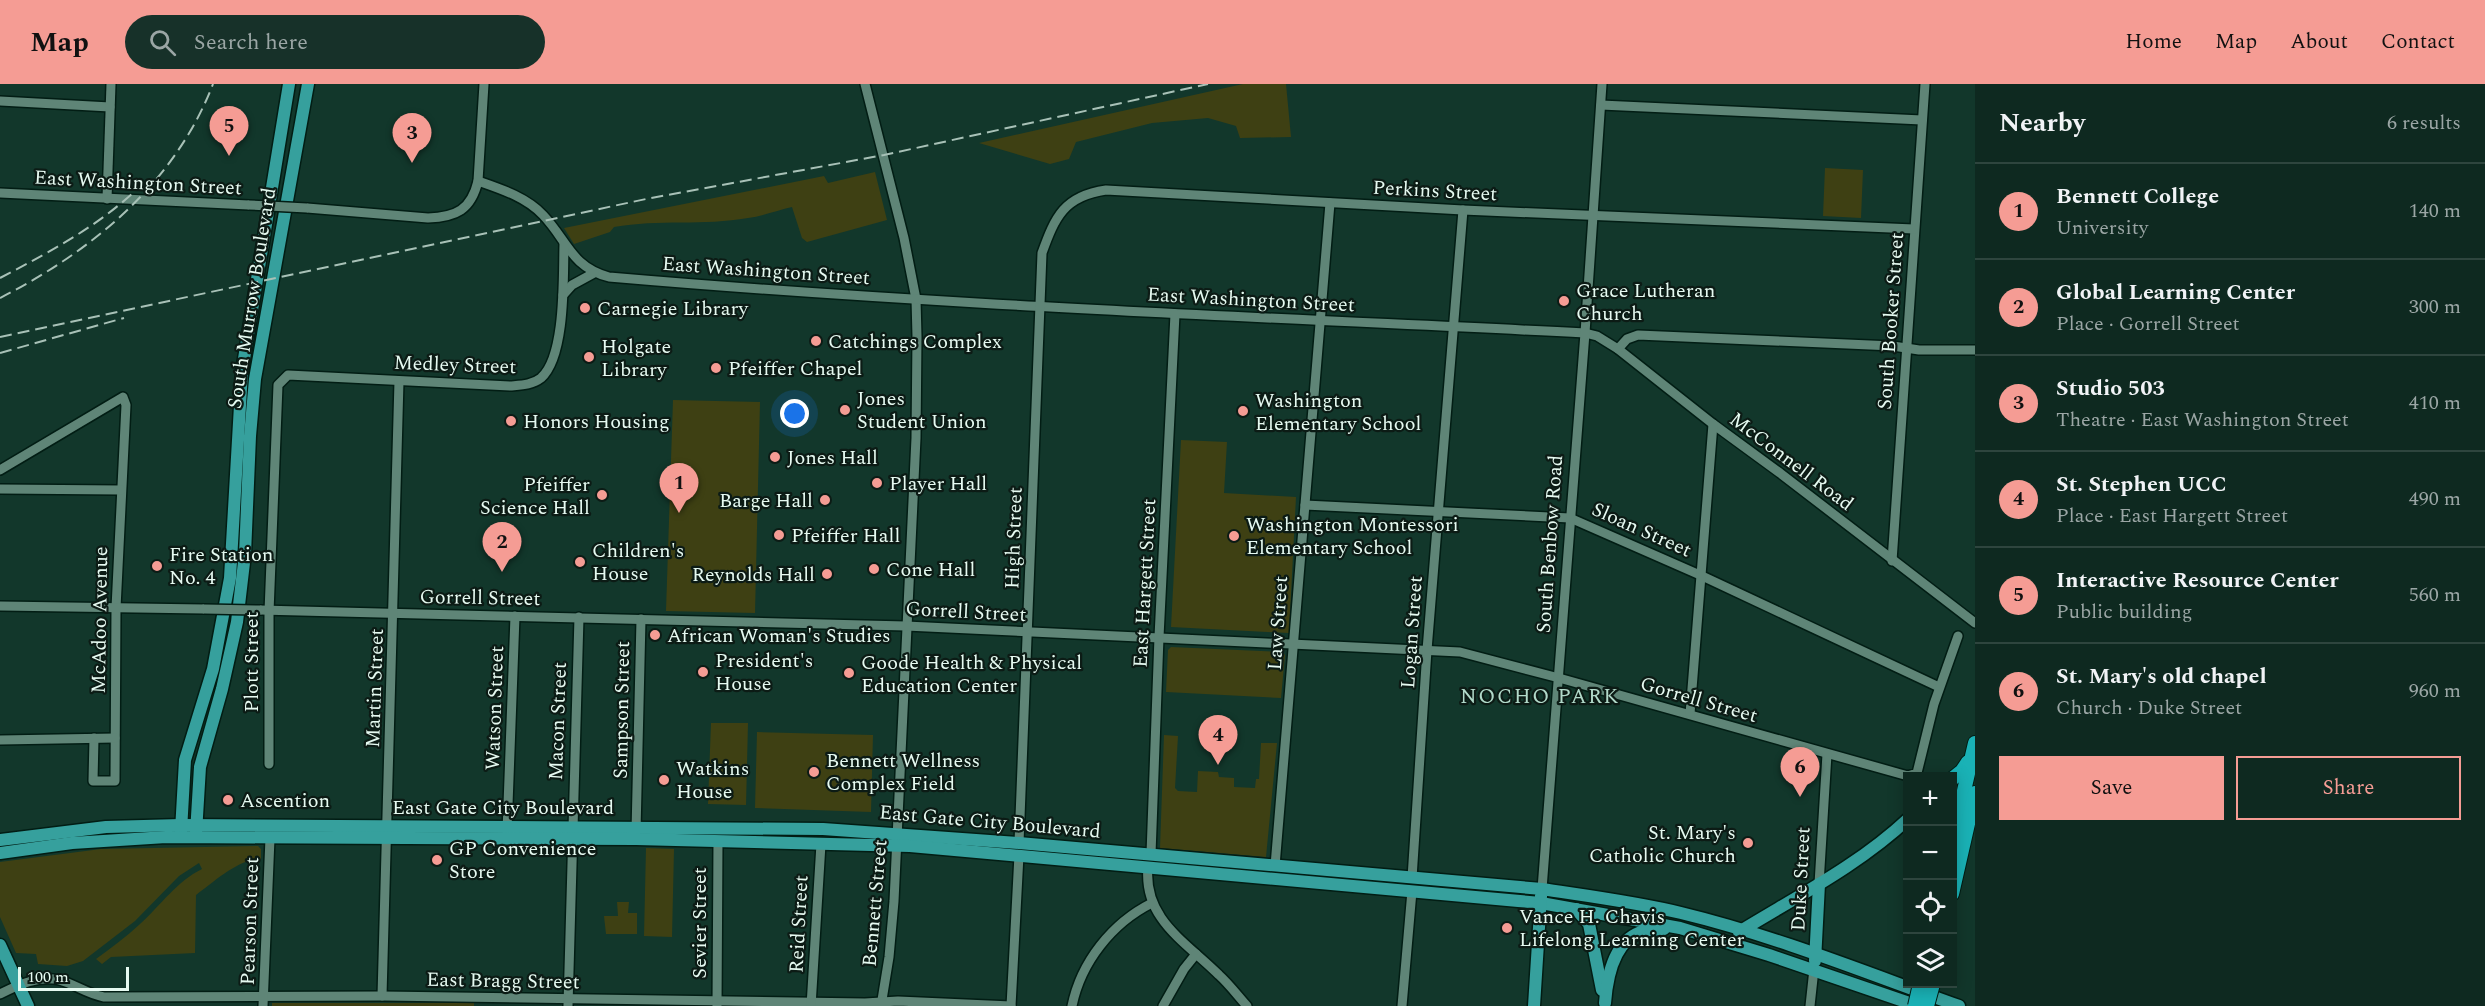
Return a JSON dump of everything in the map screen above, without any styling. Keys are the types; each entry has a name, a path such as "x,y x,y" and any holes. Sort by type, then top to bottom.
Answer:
{"highway":[{"path":"1957,775 1962,771 1974,749"},
{"path":"1957,806 1974,749"},
{"path":"1958,840 1975,793"},
{"path":"1954,880 1957,824"},
{"path":"1958,840 1975,824"},
{"path":"1916,1006 1919,988"},
{"path":"1927,1006 1932,988"}],"main road":[{"name":"South Murrow Boulevard","path":"181,831 185,760 213,669 230,578 242,371 289,84"},
{"name":"South Murrow Boulevard","path":"196,832 200,767 222,689 237,622 245,554 250,427 259,351 308,84"},
{"path":"1725,941 1819,884 1903,824"},
{"name":"East Gate City Boulevard","path":"0,840 106,827 270,838 388,832"},
{"name":"East Gate City Boulevard","path":"196,832 636,833 823,829 897,839 1149,860 1412,891 1541,903 1680,928 1814,969 1916,1006"},
{"name":"East Gate City Boulevard","path":"0,853 181,831"},
{"name":"East Gate City Boulevard","path":"636,833 718,841 821,844 897,839"},
{"name":"East Gate City Boulevard","path":"1149,860 1275,866 1542,889 1680,913 1815,954 1959,1006"},
{"name":"Duke Street","path":"1814,969 1819,884"},
{"name":"South Benbow Road","path":"1534,1006 1542,889"},
{"path":"1576,909 1589,924 1605,1004"},
{"path":"1605,1004 1608,976 1616,956 1626,942 1643,931 1680,928"},
{"path":"0,945 28,1006"}],"street":[{"path":"107,199 111,84"},
{"path":"484,84 478,181 529,203 544,215 582,266 594,273"},
{"name":"Bennett Street","path":"866,84 904,238 916,298 916,438 897,839 892,928 881,1004"},
{"name":"South Benbow Road","path":"1542,889 1602,84"},
{"name":"South Booker Street","path":"1892,561 1925,84"},
{"path":"0,101 110,107"},
{"path":"1601,105 1922,120"},
{"name":"East Washington Street","path":"0,193 446,217 458,212 468,204 475,194 478,181"},
{"name":"Perkins Street","path":"1041,306 1042,254 1054,220 1077,198 1089,192 1106,190 1463,210 1914,229"},
{"name":"Law Street","path":"1275,866 1330,203"},
{"name":"Logan Street","path":"1412,878 1427,650 1463,210"},
{"name":"Medley Street","path":"281,381 288,375 303,375 510,386 530,384 538,380 551,366 556,356 563,295 564,244"},
{"path":"563,295 572,285 594,273"},
{"name":"East Washington Street","path":"594,273 609,277 698,285 1041,306 1585,333"},
{"name":"High Street","path":"1011,1006 1041,306"},
{"name":"East Hargett Street","path":"1152,903 1147,885 1175,314"},
{"name":"McConnell Road","path":"1585,333 1597,336 1618,349 1975,623"},
{"path":"1618,349 1627,339 1638,335 1975,350"},
{"name":"Plott Street","path":"269,764 265,611 277,390 281,381"},
{"name":"Martin Street","path":"382,996 399,381"},
{"name":"McAdoo Avenue","path":"0,470 123,397 126,405 116,608 115,781 93,781 94,738"},
{"path":"1690,714 1713,424"},
{"path":"0,489 121,490"},
{"name":"Sloan Street","path":"1305,505 1570,518 1700,575 1939,687"},
{"name":"Gorrell Street","path":"0,606 906,626 1460,652 1690,714 1903,775"},
{"name":"Watson Street","path":"507,833 516,616"},
{"name":"Macon Street","path":"567,1003 579,617"},
{"name":"Sampson Street","path":"636,833 641,619"},
{"path":"1916,772 1939,687 1958,636"},
{"path":"0,740 115,738"},
{"name":"Duke Street","path":"1819,884 1827,754"},
{"name":"Pearson Street","path":"263,1006 270,838"},
{"name":"Sevier Street","path":"717,1004 718,841"},
{"name":"Reid Street","path":"811,1004 821,844"},
{"path":"1401,1006 1412,891"},
{"path":"1072,1006 1080,976 1105,940 1132,914 1152,903 1163,921 1218,974 1247,1006"},
{"path":"1163,1006 1184,969 1196,954"},
{"name":"Duke Street","path":"1810,1006 1814,969"},
{"name":"East Bragg Street","path":"0,994 19,985 44,978 59,980 90,995 104,997 382,996 567,1003 1011,1006"}],"shaded area":[{"path":"1243,84 1286,84 1291,137 1240,138 1236,126 1208,118 1152,123 1076,142 1069,159 1050,164 979,143"},
{"path":"1825,168 1863,170 1861,218 1823,216"},
{"path":"875,172 887,220 807,242 802,238 792,207 759,216 715,222 647,223 614,227 610,232 574,244 564,228 824,176 828,183"},
{"path":"673,400 760,402 755,613 666,611"},
{"path":"1181,440 1227,442 1224,493 1296,497 1289,633 1171,627"},
{"path":"1171,647 1282,652 1285,655 1281,698 1166,692 1168,650"},
{"path":"711,723 748,723 746,805 708,804"},
{"name":"Bennett Wellness Complex Field","path":"757,732 873,735 871,812 755,808"},
{"path":"1164,735 1178,736 1175,788 1178,791 1197,792 1198,771 1218,772 1219,777 1234,778 1234,787 1255,788 1256,779 1259,779 1261,743 1277,743 1266,857 1160,848"},
{"path":"258,846 261,849 261,859 235,867 196,895 195,953 111,957 102,964 96,959 135,929 185,880 202,869 199,863 179,876 135,921 83,961 67,966 38,964 36,954 16,953 0,917 0,862 101,849"},
{"path":"646,848 674,849 672,937 644,936"},
{"path":"617,902 629,902 628,913 637,913 637,934 606,934 604,916 618,916"},
{"path":"272,1003 474,1003 474,1006 272,1006"}],"railway":[{"path":"0,298 67,259 127,210 177,153 197,120 213,84"},
{"path":"0,337 646,199 884,155 1208,84"},
{"path":"0,278 53,250 86,229 133,193"},
{"path":"0,353 124,318"}],"place":[{"name":"Interactive Resource Center","path":"229,156"},
{"name":"Studio 503","path":"412,163"},
{"name":"Grace Lutheran Church","path":"1564,301"},
{"name":"Carnegie Library","path":"585,308"},
{"name":"Catchings Complex","path":"816,341"},
{"name":"Holgate Library","path":"589,357"},
{"name":"Pfeiffer Chapel","path":"716,368"},
{"name":"Jones Student Union","path":"845,410"},
{"name":"Washington Elementary School","path":"1243,411"},
{"name":"Honors Housing","path":"511,421"},
{"name":"Jones Hall","path":"775,457"},
{"name":"Player Hall","path":"877,483"},
{"name":"Pfeiffer Science Hall","path":"602,495"},
{"name":"Barge Hall","path":"825,500"},
{"name":"Bennett College","path":"679,513"},
{"name":"Pfeiffer Hall","path":"779,535"},
{"name":"Washington Montessori Elementary School","path":"1234,536"},
{"name":"Children's House","path":"580,562"},
{"name":"Fire Station No. 4","path":"157,566"},
{"name":"Cone Hall","path":"874,569"},
{"name":"Global Learning Center","path":"502,572"},
{"name":"Reynolds Hall","path":"827,574"},
{"name":"African Woman's Studies","path":"655,635"},
{"name":"President's House","path":"703,672"},
{"name":"Goode Health & Physical Education Center","path":"849,673"},
{"name":"St. Stephen UCC","path":"1218,765"},
{"name":"Bennett Wellness Complex Field","path":"814,772"},
{"name":"Watkins House","path":"664,780"},
{"name":"St. Mary's old chapel","path":"1800,797"},
{"name":"Ascention","path":"228,800"},
{"name":"St. Mary's Catholic Church","path":"1748,843"},
{"name":"GP Convenience Store","path":"437,860"},
{"name":"Vance H. Chavis Lifelong Learning Center","path":"1507,928"}],"district":[{"name":"NOCHO PARK","path":"1540,696"}]}
